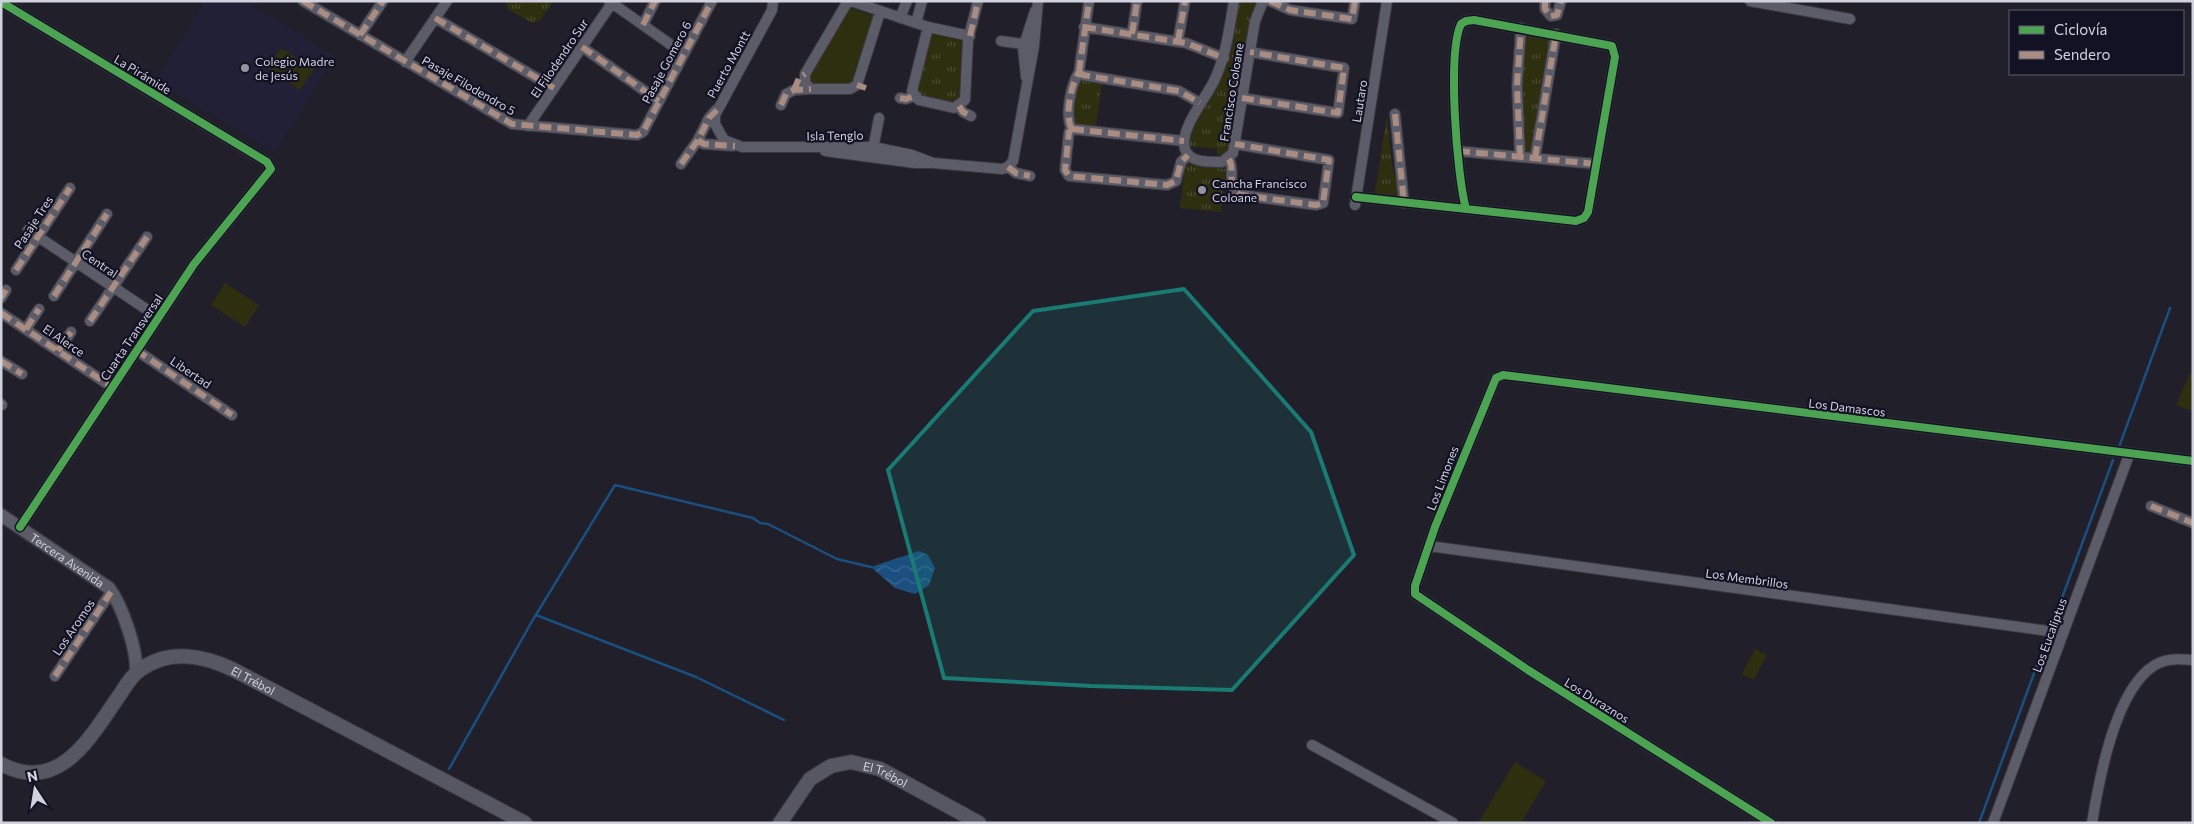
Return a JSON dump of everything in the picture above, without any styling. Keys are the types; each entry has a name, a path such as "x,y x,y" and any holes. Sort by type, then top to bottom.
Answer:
{"main road":[{"name":"El Trébol","path":"1,764 18,771 34,772 56,768 67,762 80,749 136,673 153,663 176,657 195,656 217,663 525,823"},
{"name":"El Trébol","path":"780,823 810,779 831,766 851,762 880,769 979,823"}],"street":[{"name":"Pasaje Filodendro 5","path":"303,1 318,5 360,35 508,122 528,126 641,134"},
{"path":"360,35 383,1"},
{"path":"405,62 447,1"},
{"path":"643,25 655,1"},
{"name":"Pasaje Gomero 6","path":"641,134 712,1"},
{"name":"Puerto Montt","path":"736,146 724,140 718,132 715,124 717,110 773,6 781,1"},
{"path":"794,90 799,78 804,74 849,1 928,27 970,36"},
{"path":"900,18 907,1"},
{"path":"916,23 922,1"},
{"path":"928,27 912,84 914,96 922,101 951,108 959,106 965,100 970,36 978,1"},
{"path":"1072,129 1068,123 1074,80 1079,72 1089,1"},
{"path":"1132,34 1137,1"},
{"path":"1178,41 1185,1"},
{"name":"Francisco Coloane","path":"1184,141 1200,103 1212,84 1224,58 1234,1"},
{"name":"Francisco Coloane","path":"1188,155 1198,160 1220,162 1229,158 1235,144 1257,15 1263,1"},
{"path":"1270,1 1290,10 1352,19 1355,1"},
{"name":"Lautaro","path":"1387,1 1355,201 1404,203"},
{"path":"1536,158 1552,34 1551,16 1545,9 1545,1"},
{"path":"1551,16 1557,15 1561,1"},
{"path":"1750,1 1850,19"},
{"name":"La Pirámide","path":"1,2 267,162 271,167"},
{"path":"610,2 684,54"},
{"name":"El Filodendro Sur","path":"528,126 610,2"},
{"path":"1030,176 1016,173 1011,164 1026,81 1029,45 1038,4"},
{"path":"781,105 784,96 794,90 850,89 861,87 880,12"},
{"path":"435,18 554,88"},
{"path":"1395,114 1404,203 1466,210 1582,220 1588,212 1615,57 1614,48 1606,43 1471,20 1461,24 1455,69 1458,151 1466,210"},
{"path":"1084,27 1178,41 1224,58"},
{"path":"1520,157 1517,77 1521,28"},
{"path":"1001,41 1029,45"},
{"path":"582,47 660,101"},
{"path":"1242,98 1338,113 1344,68 1250,52"},
{"path":"1079,72 1082,75 1179,91 1200,103"},
{"path":"804,74 805,83 811,89"},
{"path":"900,98 906,99 914,96"},
{"path":"959,106 971,116"},
{"path":"681,164 698,140 709,118 717,110"},
{"path":"873,152 879,118"},
{"path":"1072,129 1184,141 1184,147 1188,155 1181,162 1176,181 1167,185 1069,176 1066,174 1069,132 1072,129"},
{"name":"Isla Tenglo","path":"698,140 704,144 736,146 816,148 852,146 915,163 1002,169 1011,164"},
{"path":"1229,158 1232,165 1232,189 1241,195 1316,205 1323,203 1329,160 1235,144"},
{"path":"1458,151 1596,164"},
{"name":"Cuarta Transversal","path":"20,527 201,254 269,174 271,167"},
{"name":"Pasaje Tres","path":"16,270 70,188"},
{"path":"54,296 107,214"},
{"name":"Central","path":"28,230 158,317"},
{"path":"90,321 146,237"},
{"path":"26,329 40,309"},
{"name":"El Alerce","path":"1,313 112,387"},
{"path":"58,351 71,332"},
{"name":"Libertad","path":"136,350 232,415"},
{"path":"1,361 22,374"},
{"name":"Los Damascos","path":"1498,376 1574,383 2129,455 2193,461"},
{"name":"Los Limones","path":"1414,592 1429,546 1492,382 1498,376"},
{"name":"Los Eucaliptus","path":"1993,823 2129,455"},
{"path":"2151,506 2193,523"},
{"name":"Tercera Avenida","path":"1,515 101,582 111,592 131,641 137,661 136,673"},
{"name":"Los Membrillos","path":"1429,546 2063,634"},
{"name":"Los Aromos","path":"55,676 111,592"},
{"name":"Los Duraznos","path":"1414,592 1417,597 1528,670 1771,823"},
{"path":"2092,823 2108,746 2135,685 2147,671 2160,662 2177,659 2193,660"},
{"path":"1312,745 1453,823"}],"highlighted area":[{"path":"1184,289 1311,432 1354,555 1232,690 1091,686 944,678 888,470 1033,311"}],"shaded area":[{"name":"Colegio Madre de Jesús","path":"205,1 246,1 335,56 275,153 156,81"}],"green space":[{"path":"506,1 553,1 540,21 532,23 508,9"},
{"path":"1239,1 1257,1 1250,17 1229,150 1226,154 1217,156 1217,149 1189,146 1197,121 1223,74 1232,44"},
{"path":"850,8 874,16 855,84 810,84 809,73"},
{"path":"931,32 962,40 960,97 953,103 919,95 916,86"},
{"path":"1524,34 1550,39 1531,153 1524,152 1521,84"},
{"path":"281,48 314,69 300,90 268,69"},
{"path":"1080,78 1102,81 1096,126 1092,128 1072,126 1076,81"},
{"path":"1387,115 1392,164 1400,198 1375,193"},
{"path":"1185,164 1226,169 1221,212 1180,208"},
{"path":"225,283 259,305 245,327 211,305"},
{"path":"2190,373 2193,374 2193,406 2191,411 2176,405"},
{"path":"1755,649 1767,655 1754,680 1742,674"},
{"path":"1515,762 1546,781 1521,823 1478,823"}],"water":[{"path":"919,551 928,555 935,568 929,585 915,594 895,588 871,567"}],"waterway":[{"path":"2119,447 2170,308"},
{"path":"2052,625 2113,460"},
{"path":"449,769 531,623 615,485 753,518 837,559 871,567"},
{"path":"536,615 696,677 784,720"},
{"path":"1979,823 2047,638"}],"marked path":[{"path":"303,1 512,124 637,135 643,132 712,1"},
{"path":"360,35 383,1"},
{"path":"643,25 655,1"},
{"path":"970,36 978,1"},
{"path":"1079,72 1089,1"},
{"path":"1132,34 1137,1"},
{"path":"1178,41 1185,1"},
{"path":"1270,1 1290,10 1352,19 1355,1"},
{"path":"1545,1 1545,9 1551,16"},
{"path":"1551,16 1557,15 1561,1"},
{"path":"435,18 554,88"},
{"path":"1084,27 1186,43 1224,58"},
{"path":"1520,157 1517,85 1521,28"},
{"path":"1535,158 1556,34"},
{"path":"582,47 659,101"},
{"path":"1242,98 1338,113 1344,68 1250,52"},
{"path":"1079,72 1083,75 1179,91 1200,103"},
{"path":"1072,129 1069,116 1070,100 1073,85 1079,72"},
{"path":"794,90 799,78 805,74"},
{"path":"857,85 866,88"},
{"path":"781,105 786,94 794,90 811,89"},
{"path":"900,98 906,99 914,96"},
{"path":"959,106 963,112 971,116"},
{"path":"717,110 709,118 698,140 704,144 735,146"},
{"path":"1395,114 1404,203"},
{"path":"1072,129 1069,132 1065,170 1069,176 1167,185 1176,181 1181,162 1188,155"},
{"path":"1072,129 1184,141"},
{"path":"681,164 698,140"},
{"path":"1229,159 1232,169 1233,188 1241,195 1316,205 1323,203 1329,160 1235,144"},
{"path":"1458,151 1596,164"},
{"path":"1008,167 1016,173 1030,176"},
{"path":"16,270 70,188"},
{"path":"54,296 107,214"},
{"path":"90,321 147,237"},
{"path":"1,298 6,290"},
{"path":"26,329 39,309"},
{"path":"1,313 112,387"},
{"path":"58,351 71,332"},
{"path":"136,350 232,415"},
{"path":"1,361 22,374"},
{"path":"2151,506 2193,523"},
{"path":"55,676 111,592"}],"cycle path":[{"path":"1,2 267,162 271,169 194,264 20,527"},
{"path":"1356,197 1576,221 1584,218 1588,212 1615,57 1612,46 1474,20 1461,24 1457,39 1454,87 1459,170 1463,193 1466,209"},
{"path":"1771,823 1528,670 1415,594 1415,586 1435,527 1496,378 1503,375 2193,461"}],"place":[{"name":"Colegio Madre de Jesús","path":"245,68"},
{"name":"Cancha Francisco Coloane","path":"1202,190"}]}
